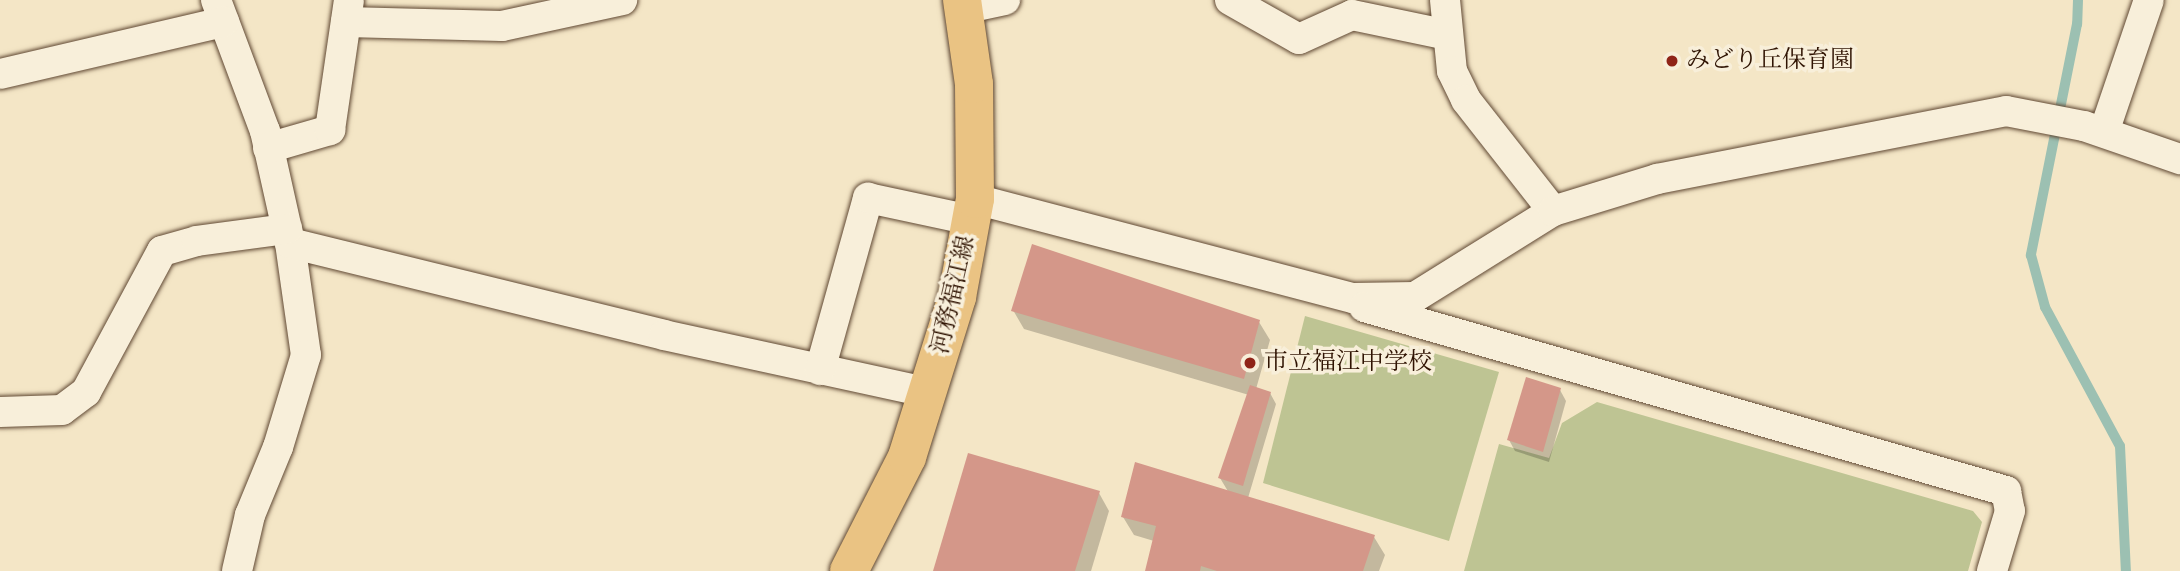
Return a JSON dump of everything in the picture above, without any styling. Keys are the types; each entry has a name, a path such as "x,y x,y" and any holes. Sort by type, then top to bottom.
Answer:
{"main road":[{"name":"河務福江線","path":"849,571 908,457 957,297 973,210 974,84 962,5"}],"street":[{"path":"268,148 330,130 348,11 502,26 622,0"},
{"path":"962,5 1005,0"},
{"path":"1230,0 1299,39 1352,15 1448,35"},
{"path":"1445,0 1452,71 1466,100 1553,211"},
{"path":"2104,132 2149,0"},
{"path":"0,74 220,11 268,148 289,236 306,355 278,447 250,515 237,571"},
{"path":"820,370 868,198 973,210 1353,298 1415,297 1553,211 1657,179 2006,111 2104,132 2176,162"},
{"path":"0,412 62,410 86,392 162,251 197,241 289,236 820,370 929,393"},
{"path":"1353,298 1367,309 1511,346 2006,491 2010,512 1992,571"}],"green space":[{"path":"1305,316 1499,372 1449,541 1263,483"},
{"path":"1597,402 1973,511 1982,522 1968,571 1464,571 1499,444 1549,458 1562,423"}],"building":[{"path":"1032,244 1260,320 1244,379 1011,311"},
{"path":"1526,377 1561,388 1543,452 1507,440"},
{"path":"1250,385 1271,392 1243,486 1218,478"},
{"path":"968,453 1100,491 1075,571 933,571"},
{"path":"1135,462 1375,535 1363,571 1217,571 1201,566 1200,571 1145,571 1156,526 1121,517"}],"waterway":[{"path":"2078,0 2077,24 2031,255 2045,307 2120,446 2126,571"}],"place":[{"name":"みどり丘保育園","path":"1672,61"},
{"name":"市立福江中学校","path":"1250,363"}]}
